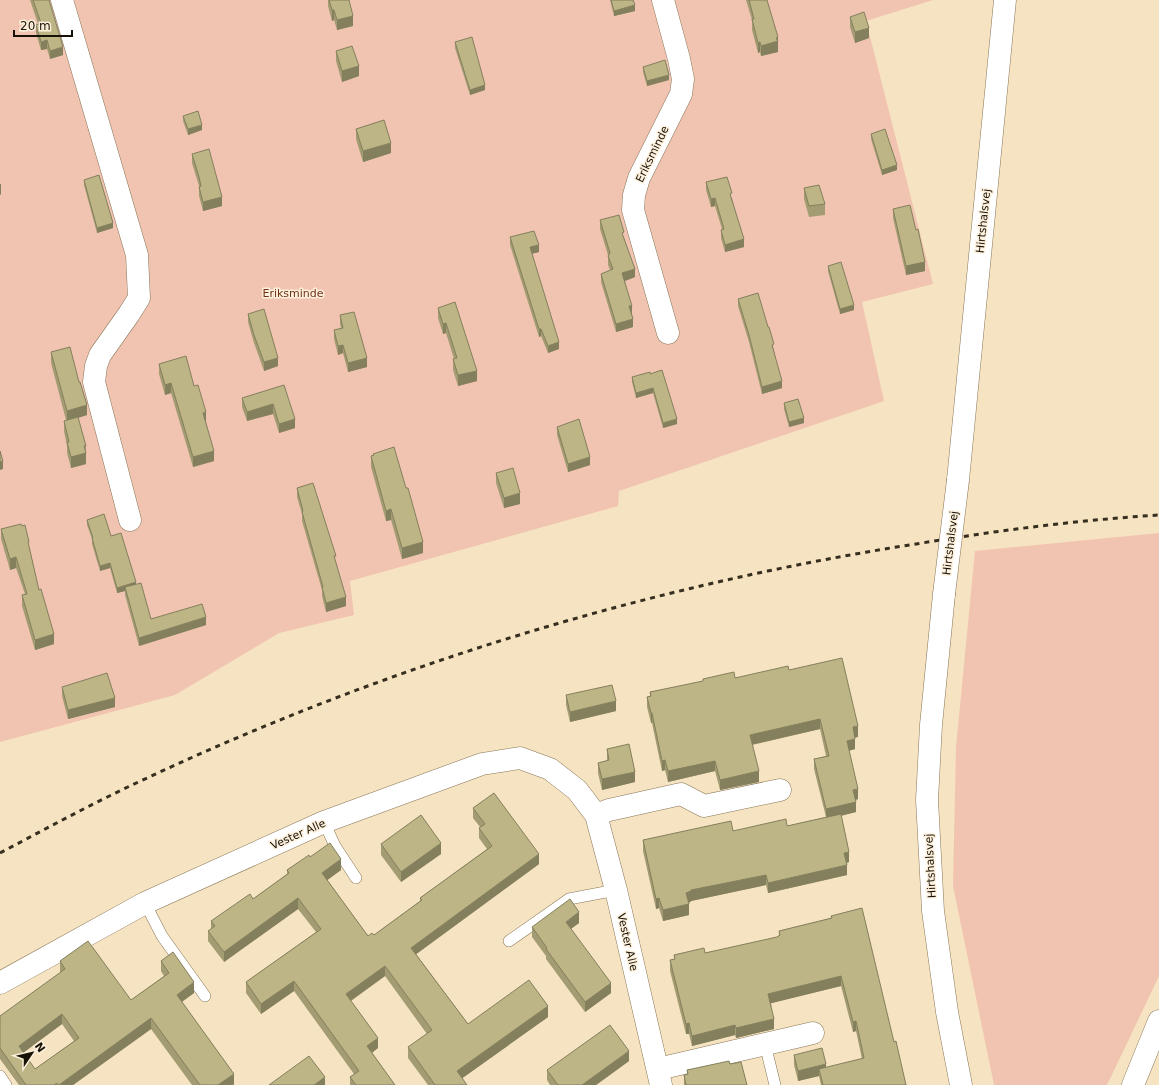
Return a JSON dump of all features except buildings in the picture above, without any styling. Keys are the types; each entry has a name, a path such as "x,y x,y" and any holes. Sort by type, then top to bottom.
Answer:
{"street":[{"path":"62,0 138,255 139,298 100,355 96,366 94,382 130,520"},
{"name":"Eriksminde","path":"663,0 683,79 681,94 639,178 634,195 633,210 668,333"},
{"name":"Hirtshalsvej","path":"961,1085 947,1012 933,911 927,800 931,725 944,594 958,480 1005,0"},
{"name":"Vester Alle","path":"0,983 145,903 324,822 482,764 520,758 550,768 577,790 596,815 616,890 659,1077 765,1044 813,1033"},
{"path":"596,815 608,810 681,794 704,806 780,790"},
{"path":"1133,1085 1159,1021"}],"lane":[{"path":"324,822 335,846 356,878"},
{"path":"509,941 569,899 616,890"},
{"path":"145,903 162,936 205,996"},
{"path":"765,1044 775,1085"},
{"path":"0,1076 6,1085"}],"green space":[{"name":"Eriksminde","path":"0,0 933,0 866,21 933,284 862,302 884,401 619,491 618,506 350,581 354,615 279,633 175,695 0,742"},
{"path":"1159,533 1159,976 1106,1085 994,1085 953,886 956,747 975,551"}],"railway":[{"path":"0,853 73,814 128,787 240,737 334,699 430,664 527,633 624,605 723,581 822,560 981,534 1070,523 1159,515"}]}
